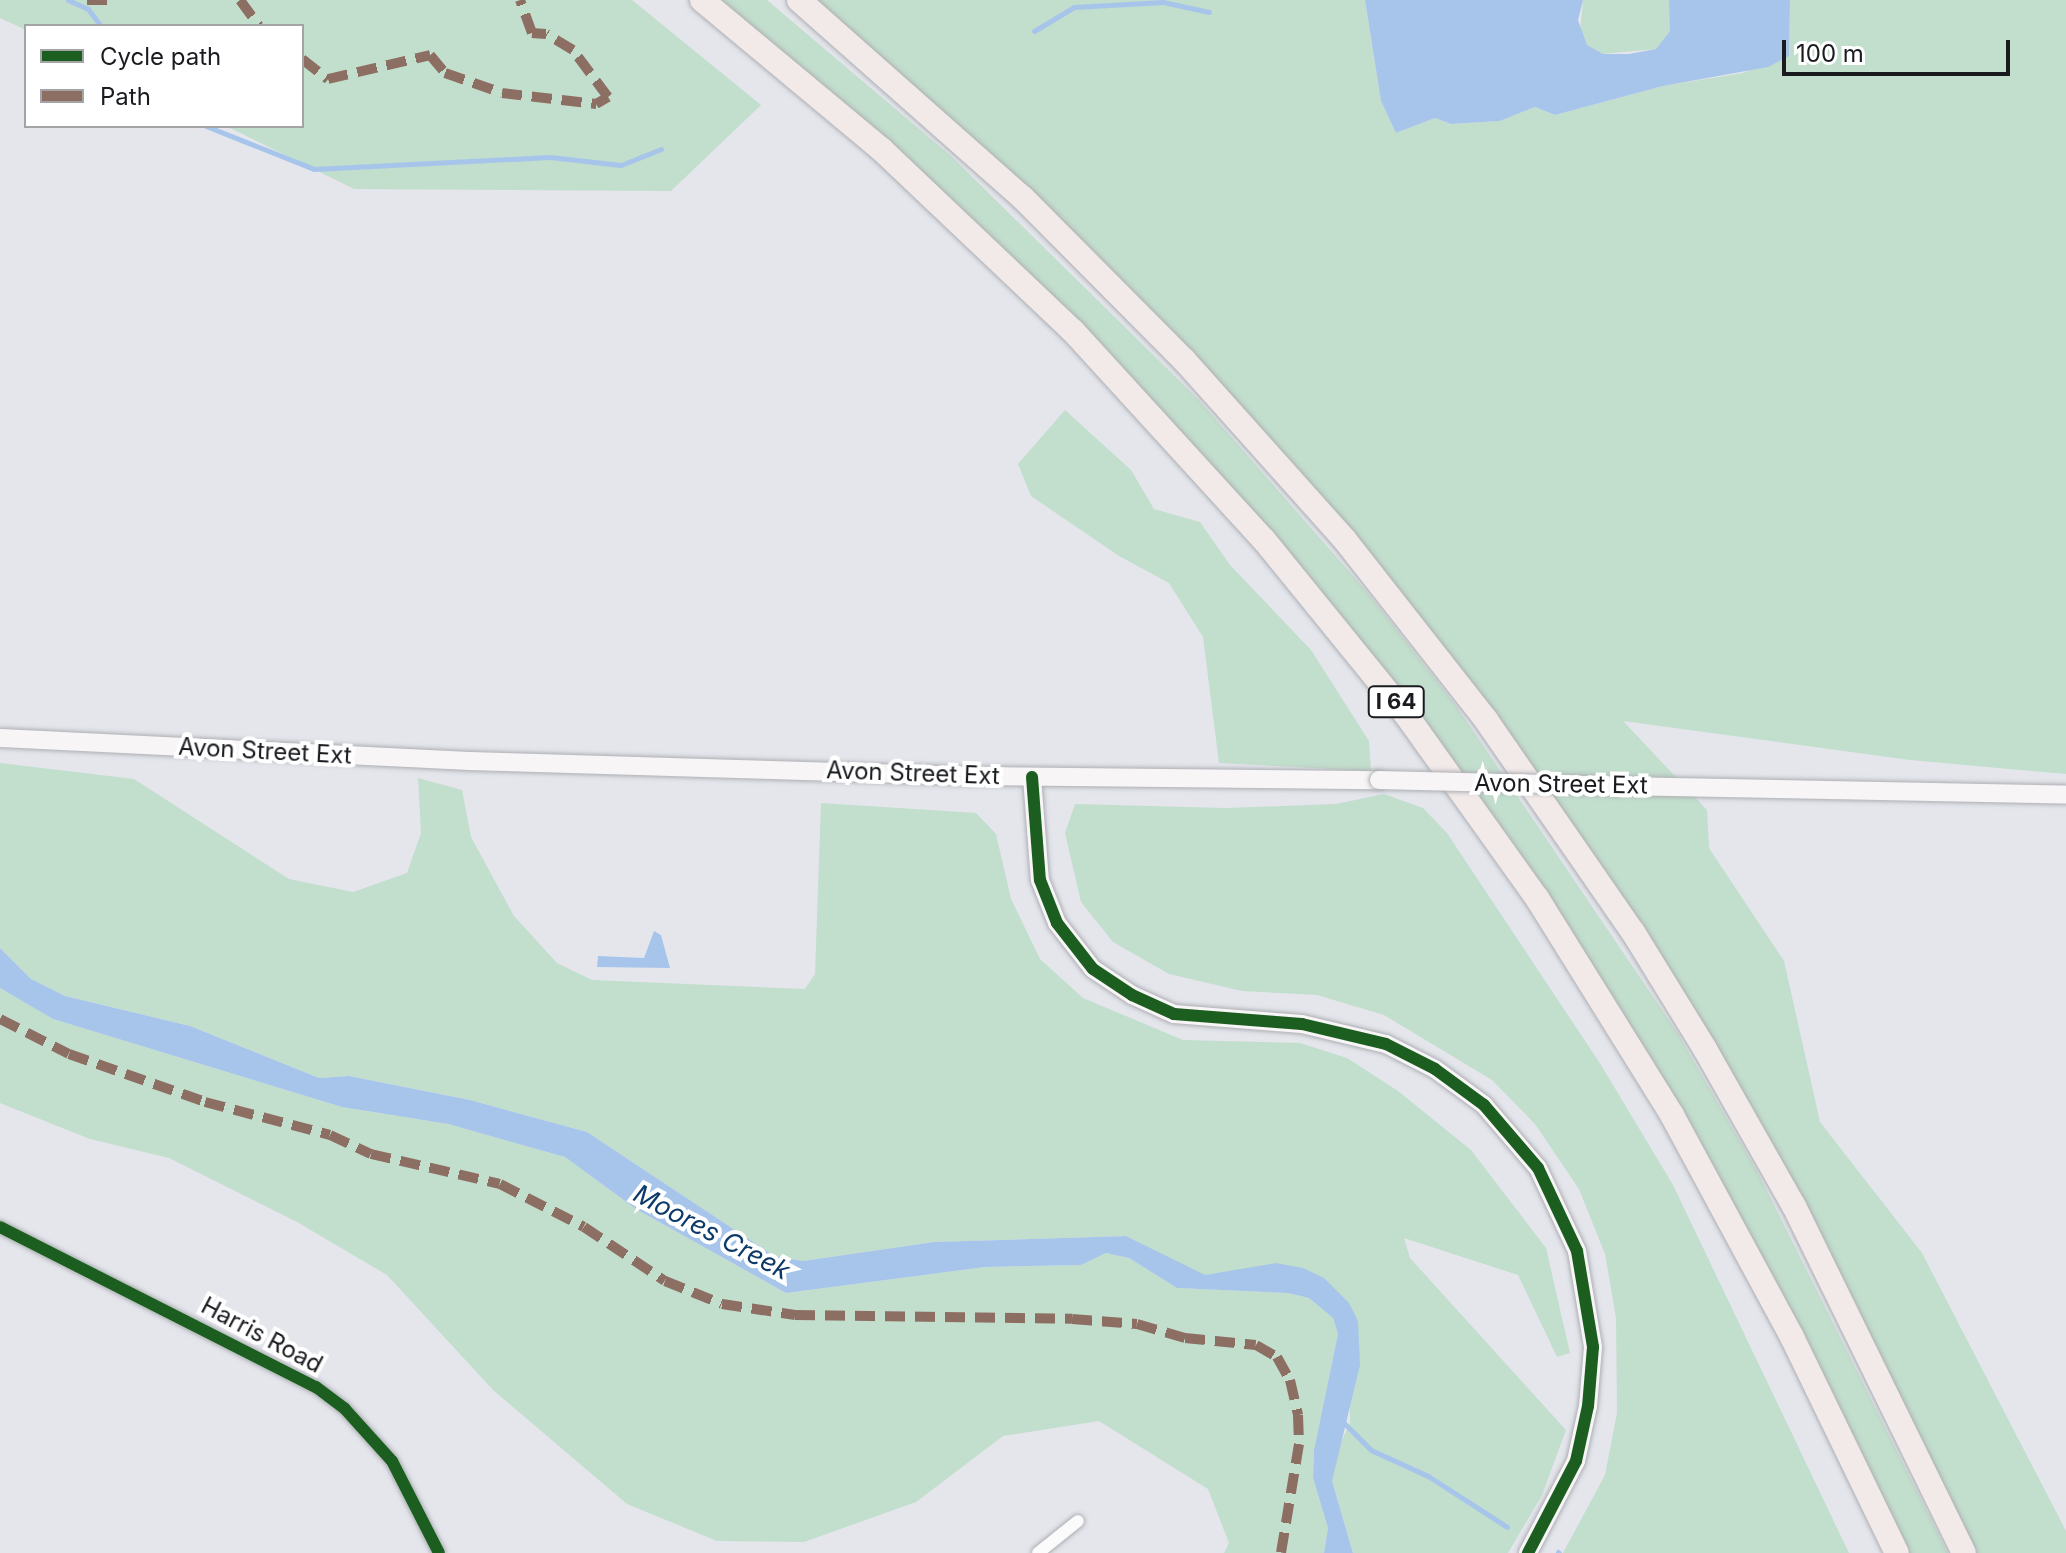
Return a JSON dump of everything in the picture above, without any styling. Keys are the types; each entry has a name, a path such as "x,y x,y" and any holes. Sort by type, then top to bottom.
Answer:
{"highway":[{"name":"I 64","path":"702,0 890,158 1073,331 1255,529 1407,716 1537,898 1672,1115 1785,1323 1897,1553"},
{"name":"I 64","path":"799,0 1023,198 1184,360 1345,540 1486,720 1633,932 1705,1049 1808,1234 1964,1553"}],"main road":[{"name":"Avon Street Ext","path":"0,738 470,761 1032,777 1379,780 2066,795"},
{"path":"1032,777 1034,840 1043,890 1057,923 1093,969 1132,995 1174,1014 1302,1024 1386,1044 1435,1069 1484,1105 1538,1168 1577,1251 1593,1347 1588,1406 1576,1461 1528,1553"}],"street":[{"name":"Harris Road","path":"0,1227 316,1387 345,1409 392,1461 439,1553"},
{"path":"1038,1553 1078,1521"}],"green space":[{"path":"0,0 632,0 761,105 671,191 354,189 230,128 304,128 304,24 24,24 24,29 0,18"},
{"path":"711,0 767,0 952,157 1198,399 1367,592 1455,704 1677,1032 1756,1169 1948,1553 1904,1553 1503,837 1140,393"},
{"path":"799,0 1365,0 1381,101 1396,133 1435,118 1451,124 1500,121 1535,107 1555,115 1663,86 1743,73 1789,55 1790,0 2066,0 2066,774 1910,760 1623,721 1707,810 1709,848 1784,961 1820,1122 1922,1253 2066,1531 2066,1553 1964,1553 1865,1346 1633,932 1253,434"},
{"path":"1583,0 1669,0 1671,30 1656,49 1602,54 1587,45 1580,32"},
{"path":"1065,410 1131,470 1154,509 1200,522 1230,565 1311,650 1369,741 1371,771 1219,763 1203,637 1169,583 1119,556 1031,496 1018,464"},
{"path":"0,763 134,779 289,879 353,892 407,873 421,833 418,778 462,790 471,837 514,916 557,963 592,980 805,989 815,974 821,803 976,813 996,834 1011,899 1040,959 1083,998 1183,1040 1300,1043 1347,1058 1398,1091 1471,1150 1546,1248 1570,1353 1557,1357 1518,1275 1404,1238 1410,1258 1566,1430 1542,1495 1508,1553 1353,1553 1332,1481 1334,1457 1350,1423 1349,1303 1205,1276 1126,1236 934,1242 803,1261 774,1256 587,1132 470,1100 349,1076 319,1078 190,1026 65,996 31,979 0,948"},
{"path":"1384,794 1423,808 1447,833 1601,1065 1673,1185 1849,1553 1563,1553 1605,1475 1617,1413 1616,1318 1605,1254 1579,1189 1535,1124 1492,1080 1384,1015 1317,995 1242,991 1169,974 1113,942 1081,902 1065,833 1075,804 1226,808 1336,804"},
{"path":"0,988 53,1019 342,1107 448,1124 565,1157 636,1209 786,1293 985,1267 1081,1265 1106,1253 1129,1258 1177,1288 1288,1293 1309,1298 1333,1318 1338,1334 1314,1450 1313,1478 1328,1528 1324,1553 1224,1553 1229,1543 1208,1489 1099,1421 1003,1436 916,1502 804,1542 717,1541 627,1504 493,1390 387,1275 297,1222 169,1158 90,1139 0,1103"}],"water":[{"path":"1365,0 1583,0 1578,20 1587,45 1603,54 1629,54 1656,49 1670,31 1669,0 1790,0 1789,56 1768,67 1663,86 1555,115 1535,107 1500,121 1451,124 1435,118 1396,133 1381,101"},
{"path":"654,931 661,935 670,968 597,967 598,956 644,958"},
{"name":"Moores Creek","path":"0,948 31,979 65,996 190,1026 319,1078 349,1076 470,1100 587,1132 774,1256 803,1261 934,1242 1126,1236 1205,1275 1276,1263 1303,1268 1324,1278 1349,1303 1358,1321 1360,1365 1332,1481 1353,1553 1324,1553 1328,1528 1313,1478 1314,1450 1338,1334 1333,1318 1309,1298 1288,1293 1177,1288 1129,1258 1106,1253 1081,1265 985,1267 786,1293 636,1209 565,1157 448,1124 342,1107 53,1019 0,988"}],"waterway":[{"path":"68,0 88,9 99,24"},
{"path":"1034,31 1074,7 1163,2 1209,12"},
{"path":"211,128 314,169 550,157 621,165 661,149"},
{"path":"1344,1423 1371,1450 1428,1476 1507,1527"}],"marked path":[{"path":"87,0 113,0"},
{"path":"240,0 258,24"},
{"path":"304,61 328,79 430,55 445,73 502,93 596,104 608,97 573,50 546,34 532,33 520,0"},
{"path":"0,1019 69,1054 205,1102 330,1135 371,1154 500,1184 584,1227 665,1281 722,1304 795,1315 1072,1319 1137,1324 1185,1338 1256,1345 1277,1357 1290,1380 1298,1415 1299,1444 1281,1553"}],"cycle path":[{"path":"1032,777 1040,880 1057,923 1093,969 1132,995 1174,1014 1302,1024 1386,1044 1435,1069 1484,1105 1538,1168 1577,1251 1593,1347 1588,1406 1576,1461 1528,1553"},
{"path":"0,1227 316,1387 345,1409 392,1461 439,1553"}]}
